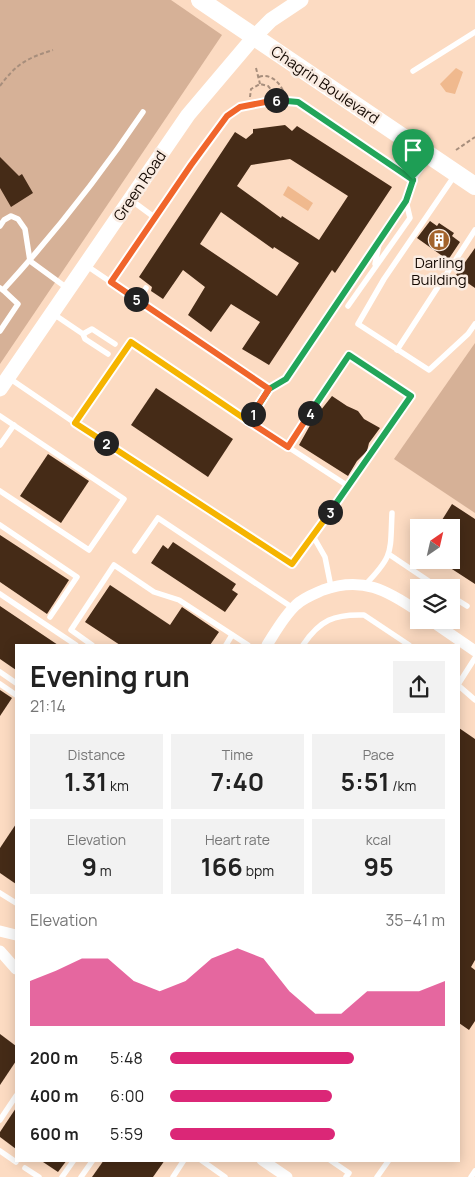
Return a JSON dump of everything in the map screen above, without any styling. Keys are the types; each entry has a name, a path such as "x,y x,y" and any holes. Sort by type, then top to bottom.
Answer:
{"main road":[{"name":"Chagrin Boulevard","path":"200,0 475,186"},
{"name":"Green Road","path":"4,383 188,115 254,37 272,20 301,0"}],"street":[{"path":"268,644 293,608 312,594 331,587 351,584 365,585 383,590 410,606"},
{"path":"441,629 453,639 475,651"},
{"path":"0,932 15,935"},
{"path":"0,950 15,968"},
{"path":"265,1162 285,1177"}],"lane":[{"path":"413,71 475,32"},
{"path":"111,282 154,217 227,116 240,107 278,100 298,102 413,180"},
{"path":"0,331 18,304 2,289 30,261 98,178 143,112"},
{"path":"248,421 269,389 286,379 406,201 413,180 430,156"},
{"path":"456,173 400,255 358,324 428,370 468,334 475,324"},
{"path":"131,200 154,217"},
{"path":"348,306 374,266 382,258 410,218 406,201"},
{"path":"0,226 4,220 11,216 18,218 25,229 30,261 69,289"},
{"path":"397,350 475,230"},
{"path":"374,266 380,240"},
{"path":"86,265 269,389"},
{"path":"138,301 146,288"},
{"path":"52,313 108,354"},
{"path":"83,334 92,329 115,344"},
{"path":"75,423 131,342 348,486"},
{"path":"4,383 75,423 292,564 411,396 349,355 288,447"},
{"path":"0,416 124,499 90,550 0,491"},
{"path":"0,445 14,425"},
{"path":"365,585 390,555 392,514"},
{"path":"135,551 158,518 293,608"},
{"path":"0,525 77,577 50,617"},
{"path":"313,536 325,557 331,587"},
{"path":"390,555 426,579"},
{"path":"91,644 71,630 114,565 154,592 179,600 247,644"},
{"path":"0,594 72,644"},
{"path":"460,602 467,606"},
{"path":"304,644 322,622 334,618 364,615 408,644"},
{"path":"227,644 232,634"},
{"path":"460,682 475,658"},
{"path":"0,672 15,682"},
{"path":"0,684 15,694"},
{"path":"460,685 475,700"},
{"path":"0,893 15,902"},
{"path":"0,1120 15,1098"},
{"path":"0,1151 15,1161"},
{"path":"62,1177 73,1162"},
{"path":"81,1177 92,1162"},
{"path":"173,1177 183,1162"},
{"path":"205,1162 225,1177"},
{"path":"332,1162 350,1176"},
{"path":"377,1177 388,1162"},
{"path":"25,1168 39,1177"},
{"path":"471,1177 475,1171"}],"path":[{"path":"0,86 10,72 30,57 53,50"},
{"path":"256,68 260,84"},
{"path":"258,78 264,75 270,77 279,84 284,93"},
{"path":"250,100 251,89 260,84 268,86 275,95"},
{"path":"456,150 475,137"}],"shaded area":[{"path":"0,0 171,0 222,35 0,364"},
{"path":"456,68 463,72 455,94 446,92 440,84"},
{"path":"288,186 313,203 308,211 283,195"},
{"path":"475,343 475,513 394,459"}],"building":[{"path":"285,125 292,131 297,126 392,187 335,273 332,270 269,365 242,349 260,322 231,304 211,332 188,315 205,287 183,270 163,299 151,291 152,287 139,277 235,132 246,139 253,133 253,129","holes":["290,159 348,196 319,240 282,216 281,218 237,186 251,165","221,212 273,249 274,247 299,263 277,296 200,244"]},
{"path":"0,157 19,176 22,174 33,193 11,207 0,188"},
{"name":"Darling Building","path":"430,221 437,226 439,223 454,233 452,236 460,242 448,260 417,238"},
{"path":"475,248 475,288 456,275"},
{"path":"156,388 233,439 208,477 131,425"},
{"path":"332,396 358,411 364,419 380,428 369,443 367,451 357,461 348,476 299,445 313,420"},
{"path":"48,454 89,481 61,523 20,496"},
{"path":"452,504 475,519 475,584 452,569 460,569 460,519 443,519"},
{"path":"0,535 69,580 47,614 0,582"},
{"path":"173,542 236,584 232,590 238,594 225,612 151,563 163,545 168,549"},
{"path":"110,585 170,625 182,607 219,632 211,644 118,644 85,622"},
{"path":"0,606 57,644 15,644 15,669 0,659"},
{"path":"0,690 12,698 0,716"},
{"path":"460,729 475,739 475,960 471,967 475,970 475,1021 469,1030 460,1024"},
{"path":"15,826 15,883 0,873 0,848"},
{"path":"0,1034 15,1045 15,1062 0,1085"},
{"path":"15,1110 15,1148 0,1137 0,1132"},
{"path":"43,1162 66,1162 58,1172"},
{"path":"103,1162 164,1162 153,1177 92,1177"}],"place":[{"name":"Darling Building","path":"439,240"}],"route":[{"path":"413,180 298,102 278,100 240,107 227,116 111,282 269,389 248,421 288,447 349,355 411,396 292,564 75,423 131,342 248,421 269,389 286,379 406,201 413,180"}]}
